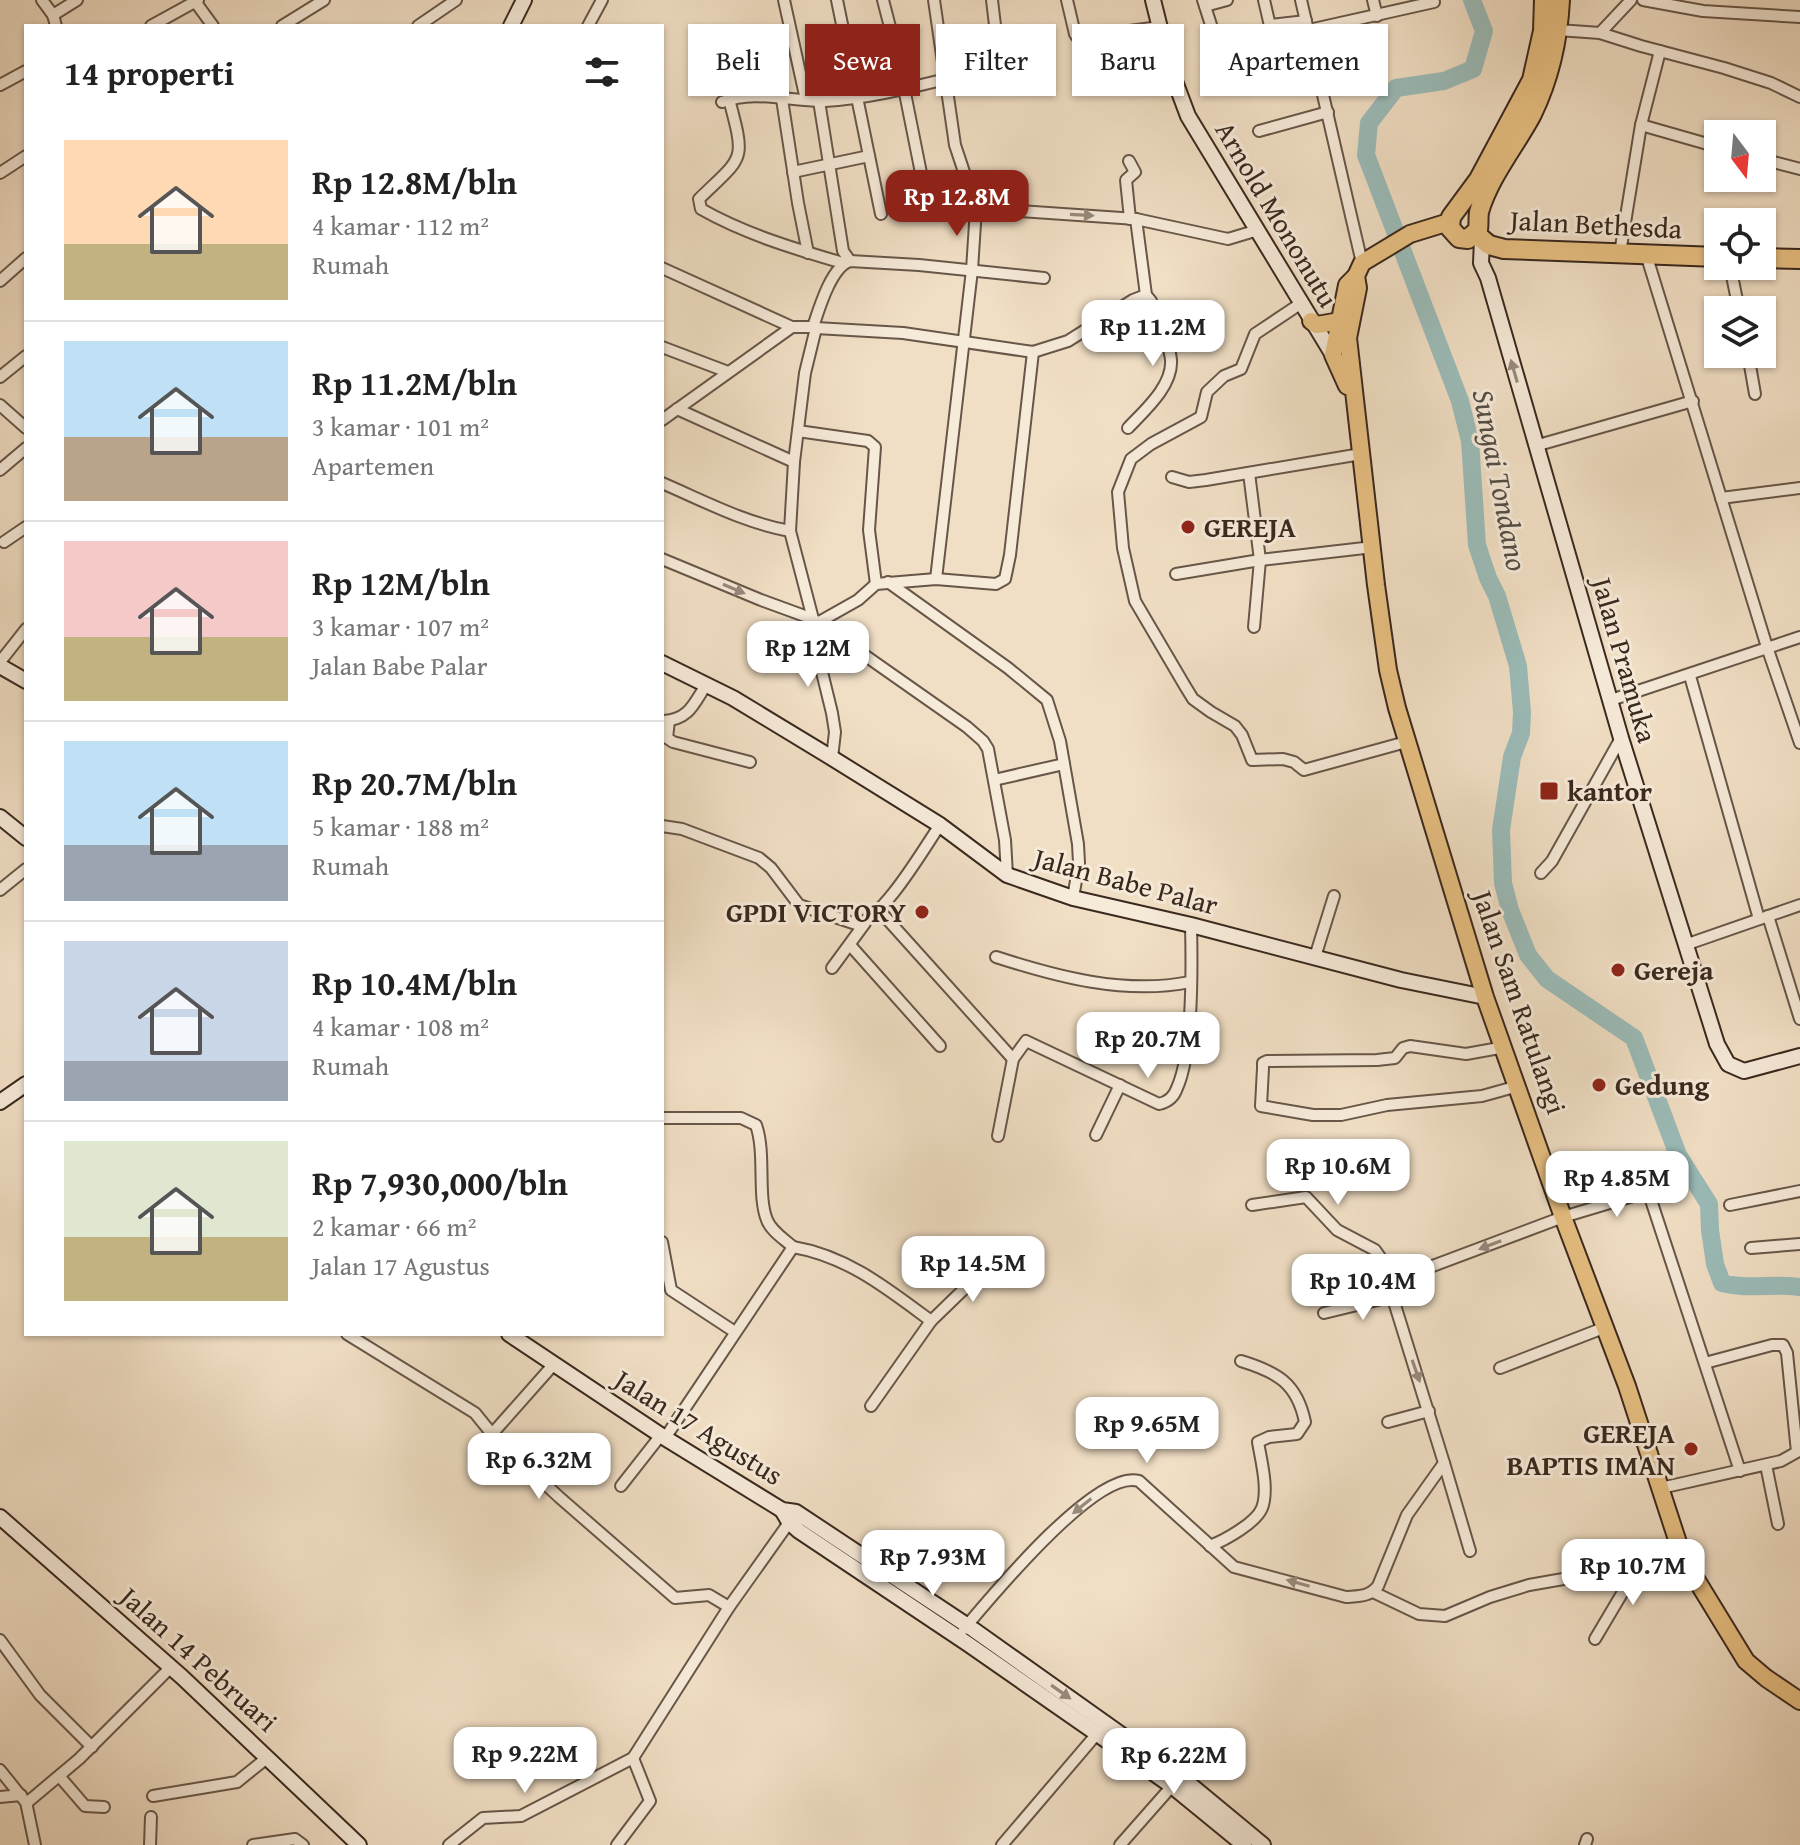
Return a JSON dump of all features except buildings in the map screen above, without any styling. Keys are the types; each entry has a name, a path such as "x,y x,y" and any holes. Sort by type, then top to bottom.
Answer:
{"highway":[{"path":"1544,0 1543,31 1532,80 1492,158 1452,218 1451,232 1459,238 1468,239 1479,230 1490,185 1532,113 1546,78 1558,30 1560,0"},
{"path":"1452,218 1468,210 1479,230"},
{"name":"Jalan Bethesda","path":"1479,230 1504,249 1704,256"},
{"path":"1776,258 1800,259"}],"main road":[{"path":"1339,356 1340,321 1347,285 1359,270 1387,247 1410,234 1452,218"},
{"name":"Jalan Sam Ratulangi","path":"1359,270 1349,330 1339,356 1356,406 1388,670 1406,742 1485,997 1563,1217 1606,1327 1683,1558 1746,1661 1800,1701"},
{"path":"1311,321 1317,325 1340,321"}],"street":[{"path":"42,0 55,20 77,0"},
{"path":"285,24 324,0"},
{"path":"421,24 456,0"},
{"path":"512,24 524,0"},
{"path":"589,24 602,0"},
{"path":"784,0 806,100"},
{"path":"837,0 842,24"},
{"path":"883,0 889,24"},
{"path":"934,0 937,24"},
{"path":"992,0 995,24"},
{"path":"1067,0 1073,24"},
{"name":"Arnold Mononutu","path":"1154,0 1158,24"},
{"path":"1211,24 1204,3 1227,0"},
{"path":"1264,0 1270,24"},
{"path":"1301,0 1308,24"},
{"path":"1373,0 1377,16"},
{"path":"1600,33 1622,6 1631,0"},
{"path":"1643,0 1703,11 1800,17"},
{"path":"155,24 196,1 212,24"},
{"path":"1316,24 1377,16 1434,2"},
{"path":"1558,30 1600,33 1771,83 1800,97"},
{"path":"1620,253 1641,125 1660,51"},
{"path":"0,85 24,72"},
{"path":"881,214 858,96 819,101 741,96 725,100 740,151 736,164 699,199 701,209 808,253 847,262 1044,278"},
{"path":"906,96 926,198"},
{"path":"936,579 972,270 976,208 955,145 946,96"},
{"name":"Arnold Mononutu","path":"1178,96 1300,304 1339,356"},
{"path":"1324,96 1359,270"},
{"path":"782,99 808,253"},
{"path":"819,101 847,262"},
{"path":"1259,131 1328,112"},
{"path":"1641,125 1704,143"},
{"path":"793,172 869,156"},
{"path":"0,173 24,157"},
{"path":"1128,428 1157,395 1170,370 1171,357 1146,295 1126,180 1135,172 1129,161"},
{"path":"1776,163 1800,169"},
{"path":"976,208 1133,219 1228,239 1258,230"},
{"name":"Jalan Pramuka","path":"1479,230 1481,263 1488,278 1621,738 1717,1044 1728,1064 1744,1071 1800,1056"},
{"path":"1646,254 1767,647 1800,743"},
{"path":"0,281 24,260"},
{"path":"832,758 834,726 816,620 790,531 794,462 814,327 825,295 847,262"},
{"path":"664,269 792,327 903,333 1033,352 1068,341 1146,295"},
{"path":"1300,304 1255,334 1244,364 1237,372 1224,376 1207,392 1204,410 1197,420 1151,444 1130,461 1118,492 1123,548 1135,601 1193,699 1232,723 1242,735 1252,760 1283,759 1294,762 1304,770 1406,742"},
{"path":"664,419 792,327"},
{"path":"664,348 728,372"},
{"path":"816,620 858,600 876,584 936,579 996,584 1005,579 1033,352"},
{"path":"0,377 24,358"},
{"path":"1750,368 1755,394"},
{"path":"1535,446 1693,401"},
{"path":"0,405 24,426"},
{"path":"677,409 794,462"},
{"path":"798,431 868,441 875,447 869,543 876,584"},
{"path":"0,470 24,450"},
{"path":"1172,477 1189,482 1361,454"},
{"path":"1249,473 1260,560 1254,627"},
{"path":"664,484 735,515 790,531"},
{"path":"1721,498 1800,488"},
{"path":"4,542 24,528"},
{"path":"1176,574 1260,560 1373,547"},
{"path":"664,560 816,620 983,741 988,749 1005,840 1007,875"},
{"path":"888,582 1008,668 1047,700 1057,727 1079,863 1073,898"},
{"path":"24,632 0,664 24,680"},
{"path":"1611,700 1800,637"},
{"name":"Jalan Babe Palar","path":"664,664 733,698 832,758 940,825 1007,875 1073,898 1191,925 1401,980 1485,997"},
{"path":"1690,676 1763,917 1800,1019"},
{"path":"706,685 686,715 678,720 665,721 667,738 750,762"},
{"path":"1541,873 1552,861 1621,738"},
{"path":"994,780 1064,764"},
{"path":"0,817 24,836"},
{"path":"832,968 865,923 879,910 940,825"},
{"path":"664,826 695,834 759,858 771,868 799,905 848,923 865,923"},
{"path":"0,890 24,871"},
{"path":"1315,957 1334,896"},
{"path":"1685,945 1800,905"},
{"path":"879,910 1013,1059"},
{"path":"998,1136 1013,1059 1022,1044 1028,1042 1159,1104 1174,1095 1183,1065 1191,925"},
{"path":"850,945 940,1046"},
{"path":"996,957 1127,987 1190,982"},
{"path":"1505,1047 1466,1054 1410,1046 1403,1048 1394,1058 1377,1060 1267,1061 1263,1063 1261,1106 1313,1115 1341,1115 1387,1105 1482,1096 1518,1086"},
{"path":"1096,1135 1120,1085"},
{"path":"0,1102 24,1088"},
{"path":"664,1118 741,1118 756,1125 761,1150 765,1215 773,1229 793,1247 814,1250 871,1277 931,1321"},
{"path":"1730,1205 1800,1191"},
{"path":"1470,1551 1394,1296 1397,1281 1400,1277 1563,1217 1638,1194 1649,1195 1740,1471"},
{"path":"1252,1205 1306,1197 1337,1230 1375,1250 1397,1281"},
{"path":"1751,1248 1800,1244"},
{"path":"621,1486 663,1436 793,1247"},
{"path":"664,1253 671,1290 735,1332"},
{"path":"871,1406 931,1321 991,1263"},
{"path":"1324,1313 1394,1296"},
{"path":"1500,1368 1606,1327"},
{"path":"350,1336 475,1413 492,1434 675,1598 709,1595 729,1607"},
{"name":"Jalan 17 Agustus","path":"512,1336 962,1631 1101,1730 1243,1839 1263,1845"},
{"path":"1661,1488 1766,1465 1797,1452 1783,1345 1772,1345 1705,1363"},
{"path":"1210,1546 1232,1534 1262,1509 1264,1491 1258,1442 1269,1437 1297,1434 1305,1422 1296,1394 1285,1381 1267,1370 1241,1361"},
{"path":"492,1434 554,1364"},
{"path":"1388,1422 1429,1411"},
{"path":"962,1631 1029,1555 1073,1513 1097,1494 1128,1479 1139,1481 1239,1569 1346,1597 1363,1596 1378,1586 1407,1515 1444,1463"},
{"path":"1766,1465 1778,1524"},
{"path":"449,1845 483,1818 521,1816 633,1758 789,1515"},
{"name":"Jalan 17 Agustus","path":"789,1515 875,1581 962,1631"},
{"name":"Jalan 14 Pebruari","path":"0,1517 171,1667 359,1845"},
{"path":"1373,1592 1419,1614 1445,1616 1529,1585 1683,1558"},
{"path":"1595,1639 1630,1580 1631,1567"},
{"path":"0,1640 40,1695 92,1747"},
{"path":"0,1797 23,1798 60,1777 171,1667"},
{"path":"1002,1845 1101,1730"},
{"name":"Jalan 17 Agustus","path":"1101,1730 1181,1777 1243,1839"},
{"path":"153,1796 237,1782 268,1757"},
{"path":"617,1845 650,1801 633,1758"},
{"path":"0,1770 23,1798 35,1845"},
{"path":"60,1777 85,1806 104,1807"},
{"path":"1120,1845 1172,1786"},
{"path":"150,1845 151,1817"},
{"path":"253,1845 295,1839 303,1845"}],"waterway":[{"name":"Sungai Tondano","path":"1472,0 1484,31 1473,69 1444,81 1396,88 1369,123 1366,155 1460,401 1470,441 1477,545 1497,596 1518,666 1521,733 1512,757 1501,830 1503,883 1528,955 1547,979 1634,1038 1678,1155 1709,1204 1715,1264 1722,1283 1800,1287"}],"place":[{"name":"GEREJA","path":"1188,527"},
{"name":"kantor","path":"1549,791"},
{"name":"GPDI VICTORY","path":"922,912"},
{"name":"Gereja","path":"1618,970"},
{"name":"Gedung","path":"1599,1085"},
{"name":"GEREJA BAPTIS IMAN","path":"1691,1449"}]}
